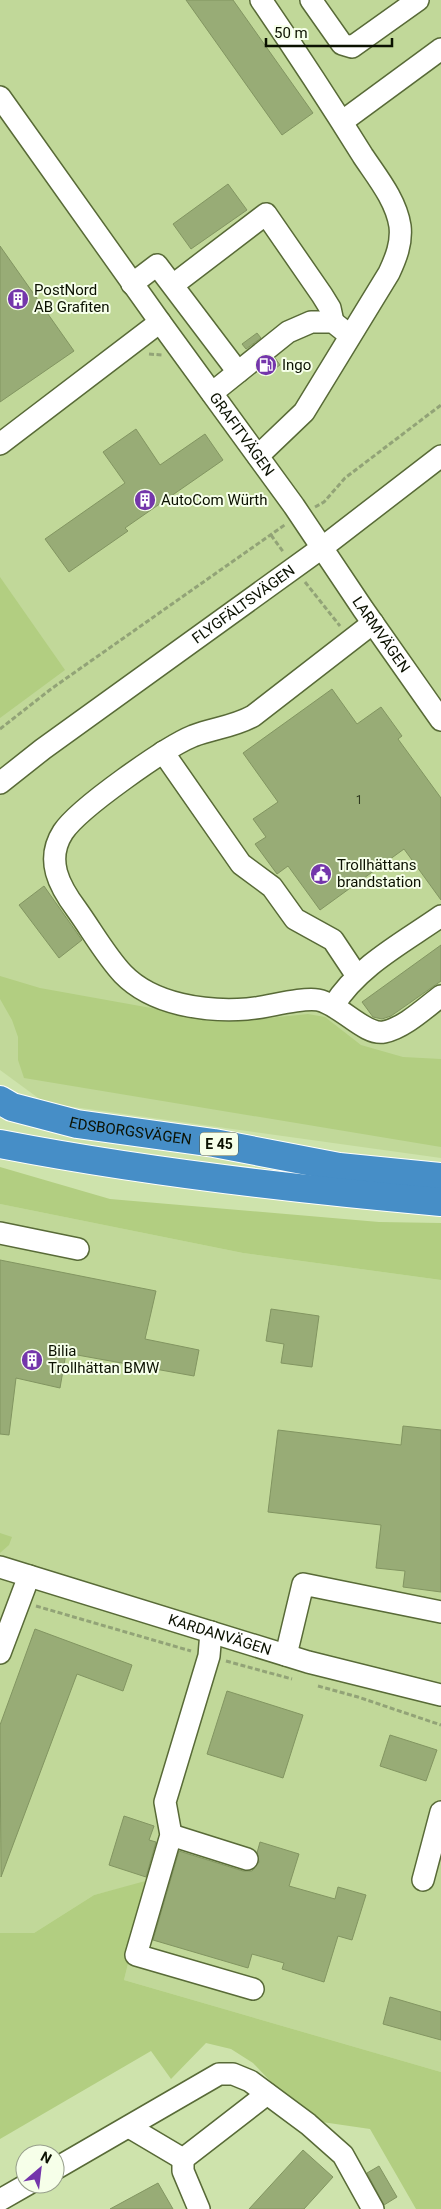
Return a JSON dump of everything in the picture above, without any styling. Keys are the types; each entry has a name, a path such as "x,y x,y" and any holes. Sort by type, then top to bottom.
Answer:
{"highway":[{"name":"EDSBORGSVÄGEN","path":"0,1100 20,1110 77,1124 214,1143 339,1167 441,1177"},
{"name":"E 45","path":"0,1144 225,1179 336,1193 441,1202"}],"street":[{"path":"258,456 304,412 389,273 396,256 400,235 396,211 343,121 262,0"},
{"path":"311,0 342,44 352,47 418,0"},
{"path":"343,121 441,49"},
{"name":"GRAFITVÄGEN","path":"0,97 132,284 323,547"},
{"path":"173,285 266,214 330,308 333,322"},
{"path":"132,284 157,264 238,372"},
{"path":"0,444 160,322"},
{"path":"212,393 288,332 312,322 333,322 351,336"},
{"name":"FLYGFÄLTSVÄGEN","path":"0,783 43,749 323,547 441,456"},
{"name":"LARMVÄGEN","path":"323,547 373,623 441,720"},
{"path":"373,623 253,716 236,725 194,736 163,752 77,816 63,832 54,851 54,867 62,889 123,974 144,990 165,1000 214,1009 246,1009 316,1000 334,1005 370,1030 383,1032 397,1026 441,996"},
{"name":"FLYGFÄLTSVÄGEN","path":"0,800 43,749"},
{"path":"163,752 241,864 272,887 295,919 333,940 357,976"},
{"path":"334,1005 343,989 357,976 441,916"},
{"path":"0,1233 78,1249"},
{"name":"KARDANVÄGEN","path":"0,1567 286,1655 441,1695"},
{"path":"0,1653 29,1576"},
{"path":"286,1655 303,1584 441,1612"},
{"path":"211,1632 209,1656 165,1802 171,1835 136,1955 253,1989"},
{"path":"423,1880 441,1812"},
{"path":"171,1835 247,1859"},
{"path":"65,2163 220,2074 233,2074 250,2081 308,2124 343,2156 373,2209"},
{"path":"183,2159 267,2094"},
{"path":"129,2127 183,2159"},
{"path":"183,2159 183,2171 199,2209"}],"path":[{"path":"144,357 150,354 166,356"},
{"path":"0,729 51,689 280,527 324,502 345,478 441,405"},
{"path":"280,521 280,527"},
{"path":"271,535 294,568 351,640"}],"shaded area":[{"path":"0,0 441,0 441,1158 45,1103 0,1070"},
{"path":"0,577 65,670 0,718"},
{"path":"0,976 40,988 229,1022 308,1014 325,1017 361,1045 403,1057 441,1059 441,1147 24,1078 18,1060 18,1037 12,1020 0,999"},
{"path":"0,1167 110,1199 379,1222 441,1223 441,1280 243,1253 0,1204"},
{"path":"0,1204 243,1253 441,1280 441,2072 124,1980 149,1881 94,1895 34,1933 0,1933"},
{"path":"0,1533 12,1537 9,1545 0,1553"},
{"path":"149,1880 124,1980 441,2072 441,2209 416,2209 370,2129 322,2122 274,2085 253,2063 231,2049 206,2043 171,2079 151,2051 0,2139 0,1933 34,1933 94,1895"}],"building":[{"path":"186,0 233,0 313,113 282,135"},
{"path":"228,184 247,210 191,249 173,224"},
{"name":"PostNord AB Grafiten","path":"0,246 74,351 0,402"},
{"path":"257,333 261,338 246,349 242,344"},
{"path":"275,358 280,365 265,376 261,370"},
{"name":"AutoCom Würth","path":"136,429 160,465 205,434 223,460 125,528 128,531 69,572 45,539 125,483 103,452"},
{"path":"332,689 357,724 381,707 402,736 398,739 441,798 441,900 404,849 320,910 288,866 277,874 255,844 266,837 253,819 278,802 243,753"},
{"path":"44,886 82,940 59,958 19,905"},
{"path":"441,945 441,981 391,1016 382,1019 373,1017 362,1002"},
{"name":"Bilia Trollhättan BMW","path":"0,1260 156,1291 145,1339 199,1350 194,1376 66,1353 60,1388 16,1378 9,1435 0,1434"},
{"path":"271,1309 319,1316 312,1367 281,1363 284,1344 266,1341"},
{"path":"403,1426 441,1430 441,1592 403,1587 405,1571 376,1568 381,1525 268,1512 278,1430 401,1445"},
{"path":"35,1629 132,1665 123,1691 77,1674 1,1877 0,1725"},
{"path":"227,1691 303,1715 283,1778 207,1754"},
{"path":"390,1735 437,1750 426,1781 380,1766"},
{"path":"124,1816 154,1826 149,1840 156,1842 146,1877 109,1865"},
{"path":"260,1842 299,1854 289,1886 335,1899 338,1887 366,1895 352,1940 338,1936 324,1982 282,1969 284,1963 252,1954 248,1968 153,1940 179,1851 243,1871 252,1871 259,1862 257,1853"},
{"path":"390,1997 441,2012 441,2040 383,2024"},
{"path":"303,2150 333,2177 304,2209 249,2209"},
{"path":"379,2166 397,2197 384,2205 367,2173"},
{"path":"158,2183 173,2209 110,2209"}],"place":[{"name":"PostNord AB Grafiten","path":"18,299"},
{"name":"Ingo","path":"266,365"},
{"name":"AutoCom Würth","path":"145,500"},
{"name":"Trollhättans brandstation","path":"321,874"},
{"name":"Bilia Trollhättan BMW","path":"32,1360"}]}
